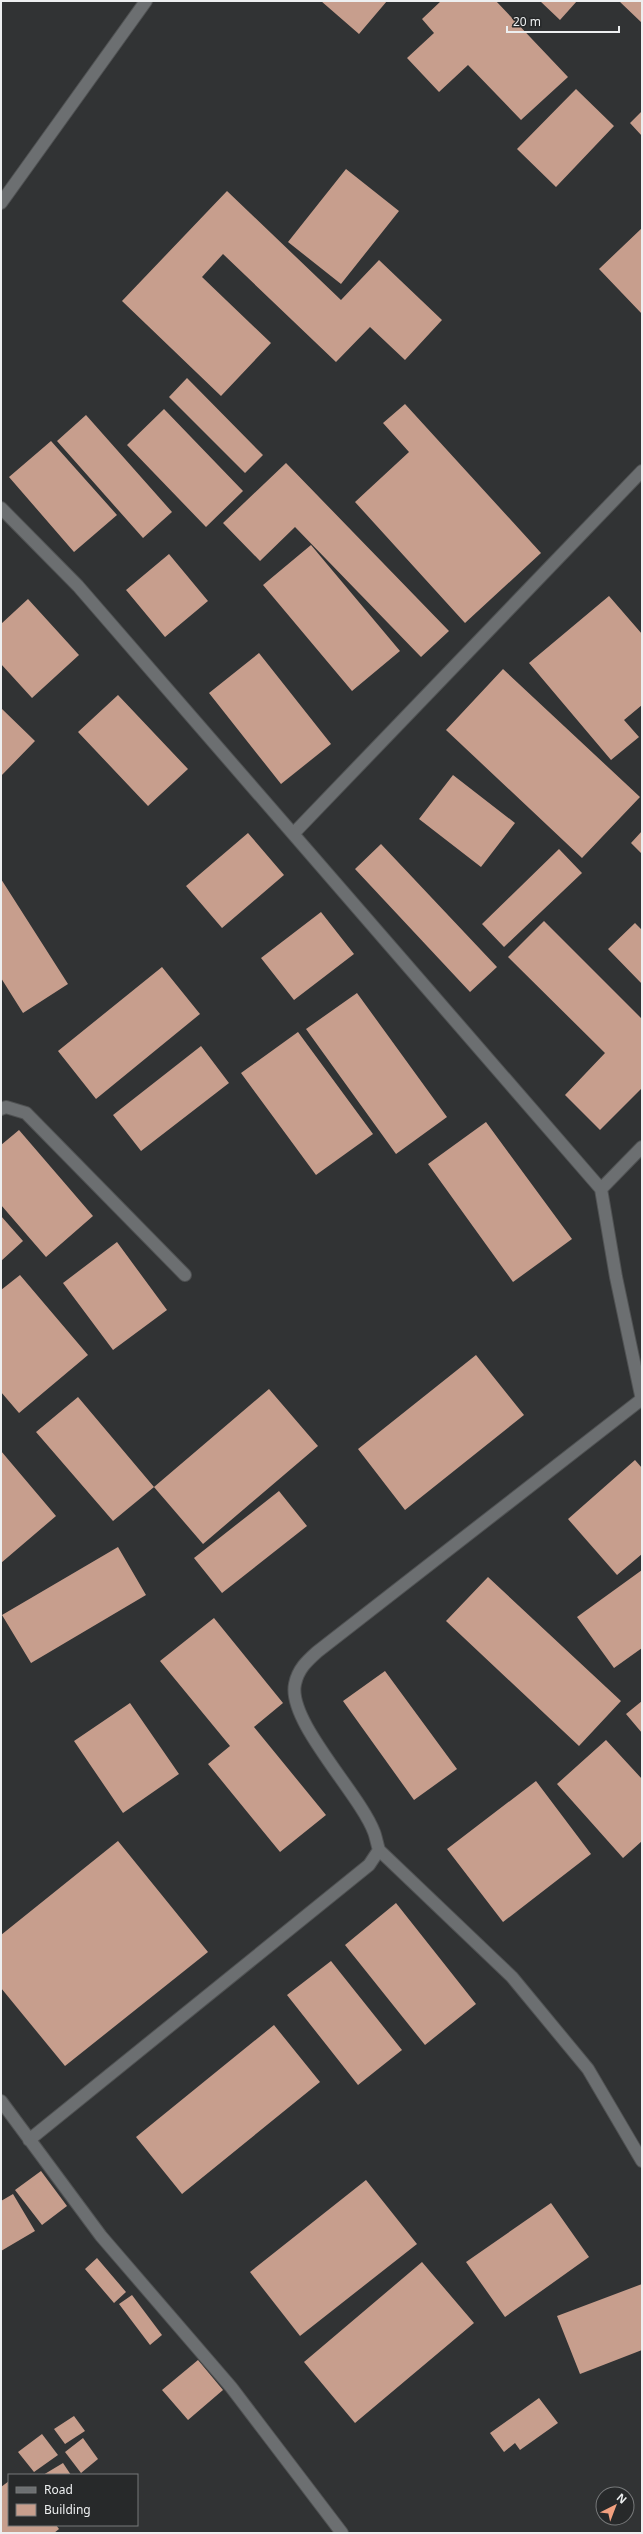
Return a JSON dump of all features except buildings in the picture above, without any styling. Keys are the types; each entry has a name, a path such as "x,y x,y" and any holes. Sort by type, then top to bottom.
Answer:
{"street":[{"path":"1,203 146,1"},
{"path":"294,832 642,471"},
{"path":"1,508 78,586 294,832 470,1040 602,1188 616,1277 642,1399 323,1647 301,1667 295,1684 295,1698 301,1717 362,1809 374,1832 378,1850 512,1977 588,2069 642,2161"},
{"path":"1,1109 6,1107 26,1113 185,1275"},
{"path":"602,1188 642,1147"},
{"path":"29,2140 369,1865 378,1850"},
{"path":"1,2101 101,2236 231,2387 342,2533"}]}
